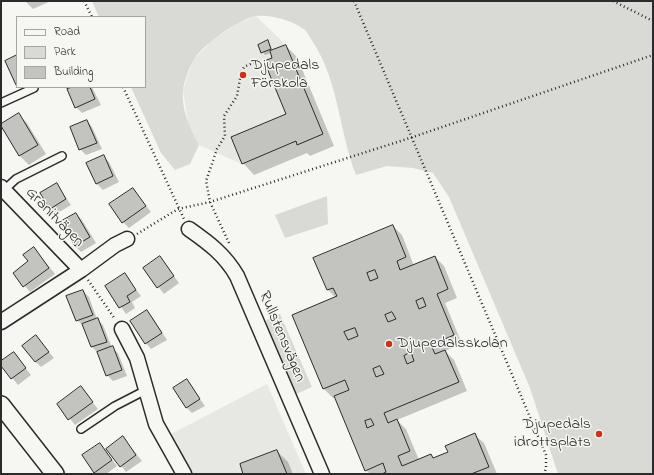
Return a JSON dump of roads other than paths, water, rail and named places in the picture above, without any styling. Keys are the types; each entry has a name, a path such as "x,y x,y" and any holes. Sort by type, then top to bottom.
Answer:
{"street":[{"name":"Granitvägen","path":"2,190 81,270"},
{"name":"Rullstensvägen","path":"189,229 211,244 229,262 237,276 322,474"},
{"name":"Granitvägen","path":"1,322 81,270 115,245 127,239"},
{"path":"122,329 137,358 156,424 184,474"},
{"path":"1,405 55,474"}],"lane":[{"path":"1,103 34,88"},
{"path":"2,190 16,179 62,156"},
{"path":"81,429 115,406 146,390"}],"place":[{"name":"Djupedals Förskola","path":"243,75"},
{"name":"Djupedalsskolan","path":"389,344"},
{"name":"Djupedals idrottsplats","path":"599,434"}]}
